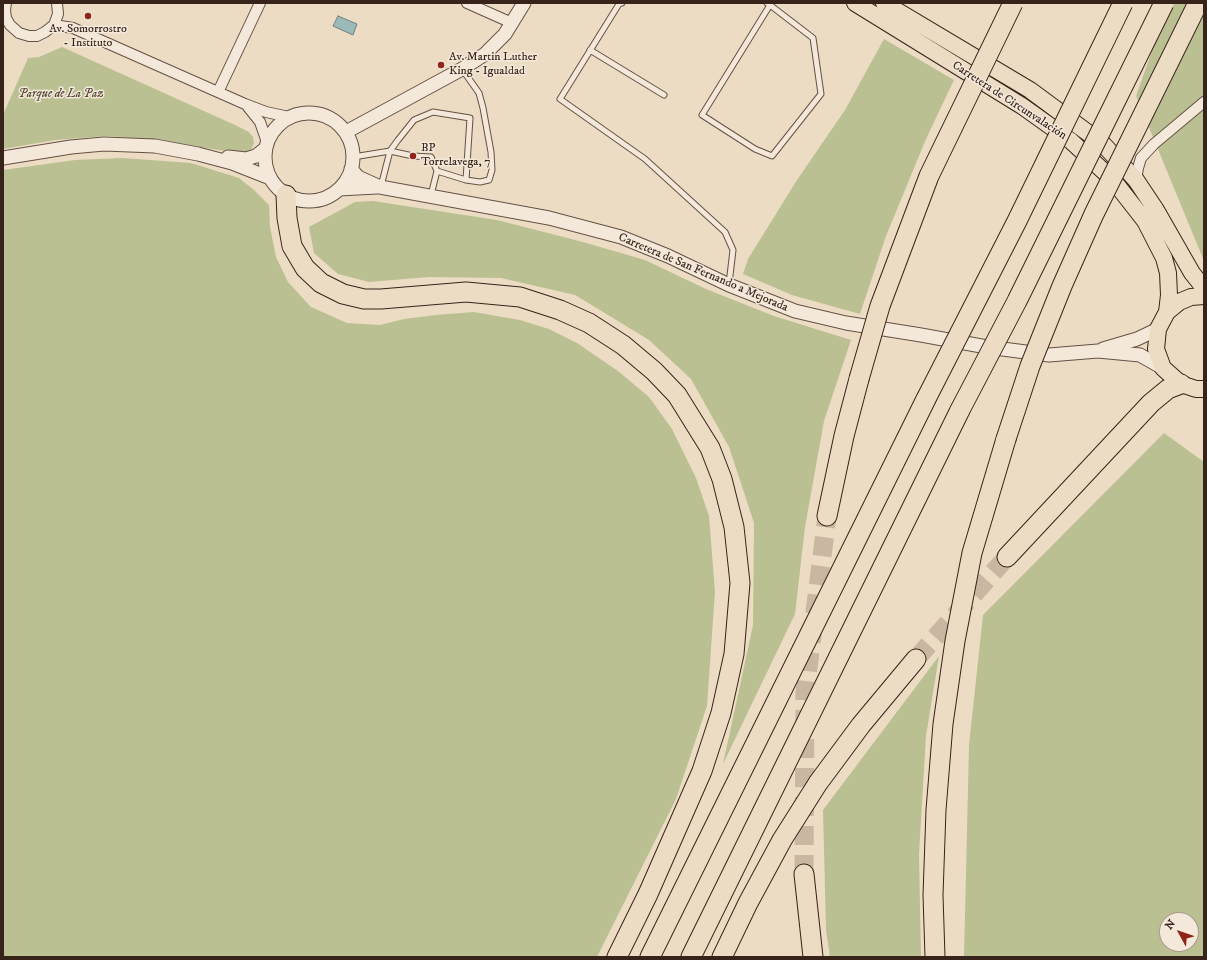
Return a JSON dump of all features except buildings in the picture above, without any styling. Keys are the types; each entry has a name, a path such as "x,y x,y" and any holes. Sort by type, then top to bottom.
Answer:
{"highway":[{"path":"827,516 844,436 880,306 929,176 1013,3"},
{"path":"650,957 926,399 1017,221 1123,3"},
{"path":"691,957 960,410 1017,301 1164,3"},
{"path":"935,957 933,895 936,810 943,724 954,649 972,553 1006,439 1030,366 1062,286 1094,214 1198,3"},
{"path":"286,195 287,218 292,246 305,268 321,283 343,294 364,299 466,292 520,297 560,310 589,323 623,345 654,371 677,395 710,448 722,479 734,527 740,583 734,654 721,714 702,771 648,894 617,957"},
{"path":"1007,557 1151,403 1168,389 1181,384"},
{"path":"722,957 748,903 779,846 818,783 861,725 916,659"},
{"path":"804,874 814,957"}],"main road":[{"name":"Carretera de Circunvalación","path":"855,3 1022,106 1071,141 1113,180 1145,221 1164,258 1168,273 1169,295 1167,312"},
{"name":"Carretera de Circunvalación","path":"884,3 1030,90 1103,144 1136,180 1156,210 1192,273 1204,288"},
{"path":"1204,296 1191,297 1179,302 1167,312 1158,329 1156,349 1163,368 1181,384 1196,389 1204,388"}],"street":[{"path":"6,3 5,10 8,22 16,31 22,35 29,36 37,36 46,32 54,25 58,14 57,3"},
{"path":"218,92 260,3"},
{"path":"467,3 512,23"},
{"path":"346,132 462,69 485,54 505,34 524,3"},
{"path":"58,14 73,28"},
{"path":"54,25 73,28 245,104 266,112 289,117"},
{"path":"1136,180 1138,168 1142,158 1154,144 1204,102"},
{"path":"245,104 260,122 266,146 266,168 270,178 286,195 301,200 312,201 330,196 339,189 346,180 352,163"},
{"path":"198,154 246,159 256,156 266,146 275,128 289,117 304,112 320,114 334,120 346,132 350,140 352,163 358,177 380,187"},
{"path":"3,158 71,146 104,144 155,146 198,154 232,163 270,178"},
{"path":"1103,144 1124,151 1137,151 1154,144"},
{"path":"339,189 380,187"},
{"name":"Carretera de San Fernando a Mejorada","path":"380,187 549,218 621,237 668,256 729,285 795,311 846,323 987,347 1049,354 1098,351"},
{"path":"1098,351 1137,339 1158,329"},
{"path":"1098,351 1140,355 1163,368"}],"lane":[{"path":"622,3 619,4 560,99 645,159 725,232 733,250 729,285"},
{"path":"768,4 813,38 820,94 772,156 755,149 702,115 768,4"},
{"path":"590,50 664,95"},
{"path":"437,171 466,180 480,182 489,180 492,170 488,137 479,93 462,69"},
{"path":"380,187 390,151 414,120 433,112 470,118 466,180"},
{"path":"352,163 390,151 431,158 437,171 431,196"}],"green space":[{"path":"1169,3 1204,3 1204,261 1136,96"},
{"path":"884,39 954,80 926,139 886,236 860,314 792,295 743,274 748,259 797,180 845,110"},
{"name":"Parque de La Paz","path":"62,47 249,132 253,137 254,143 251,150 231,152 150,139 107,136 55,140 3,149 3,115 28,58 39,57"},
{"path":"123,158 191,163 239,178 269,205 270,227 276,257 288,282 311,307 347,323 380,325 404,319 474,312 520,320 549,329 577,343 618,371 649,397 672,429 696,478 709,516 715,592 707,706 676,799 597,957 3,957 3,170 75,160"},
{"path":"373,201 497,220 583,242 645,260 706,289 774,316 851,340 824,421 805,527 795,614 723,764 753,625 754,523 729,447 691,379 649,340 575,295 501,278 429,277 369,282 338,274 314,253 309,227 355,202"},
{"path":"1164,433 1204,462 1204,957 964,957 969,745 983,615"},
{"path":"939,656 926,736 919,854 921,957 830,957 826,930 823,810"}],"water":[{"path":"338,16 357,24 353,35 333,26"}],"tunnel":[{"path":"804,874 805,692 827,516"},
{"path":"916,659 1007,557"}],"place":[{"name":"Av. Somorrostro - Instituto","path":"88,16"},
{"name":"Av. Martin Luther King - Igualdad","path":"441,65"},
{"name":"BP Torrelavega, 7","path":"413,156"}]}
